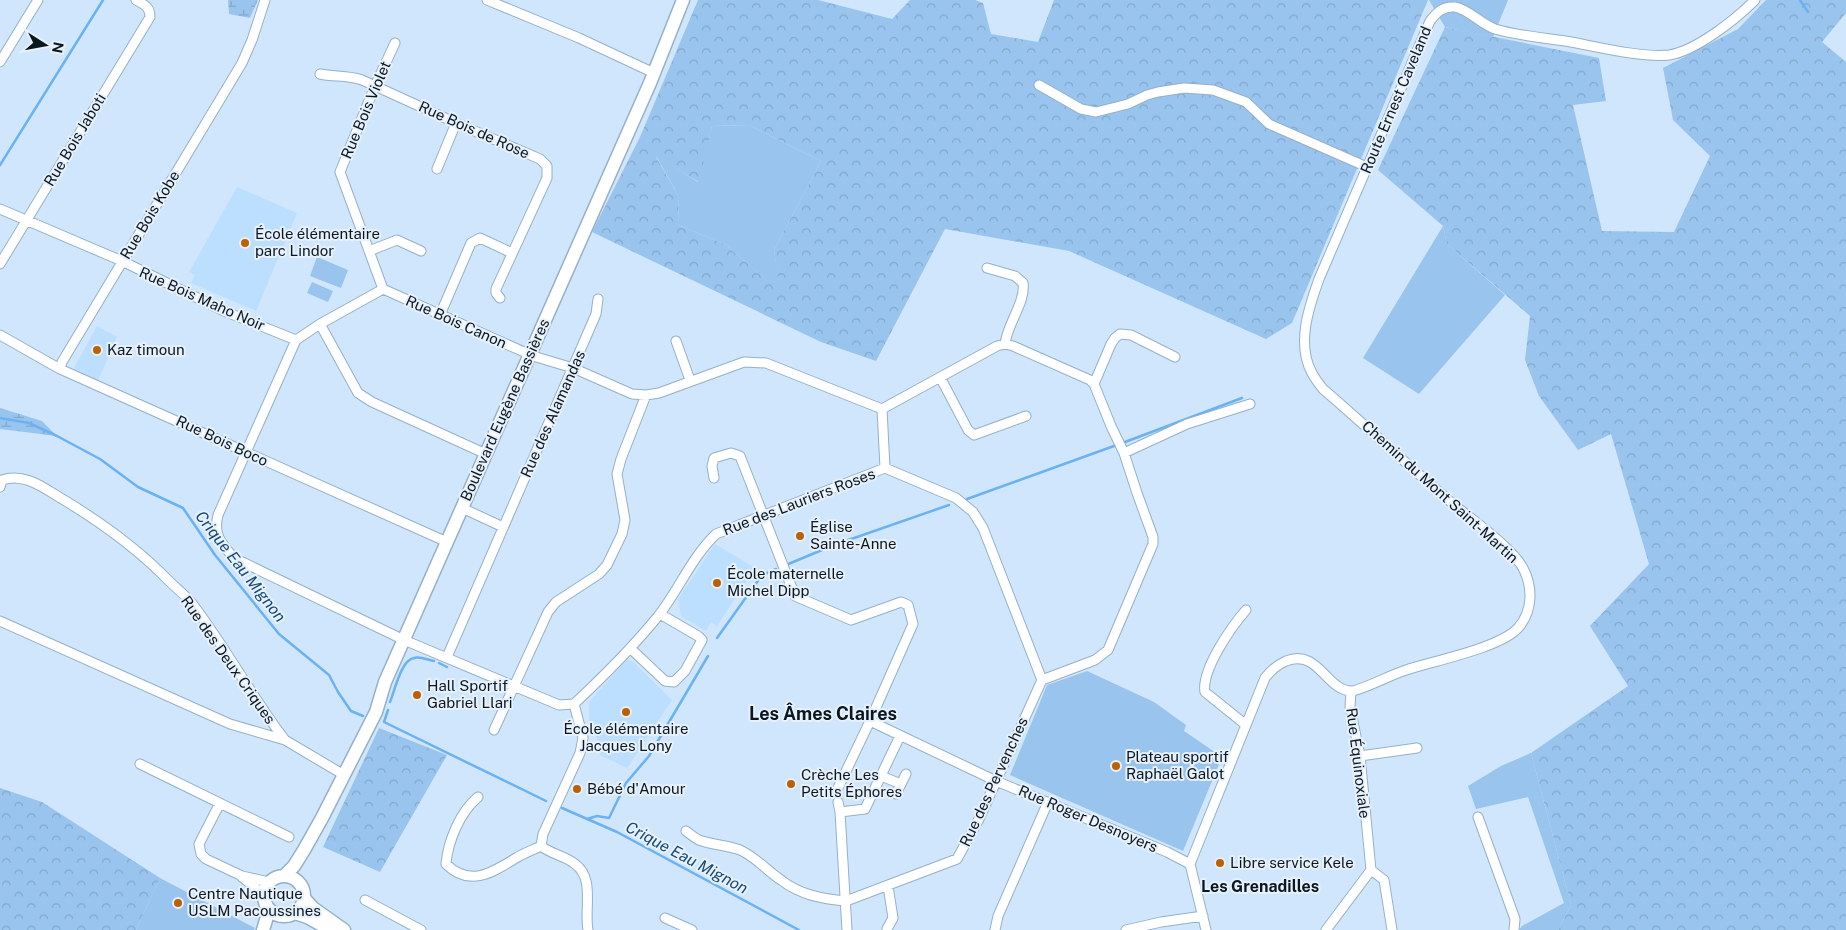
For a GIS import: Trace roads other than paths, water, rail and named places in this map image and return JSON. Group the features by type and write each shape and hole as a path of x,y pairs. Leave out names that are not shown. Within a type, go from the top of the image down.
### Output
{"street":[{"path":"0,62 38,0"},
{"name":"Rue Bois Jaboti","path":"0,264 150,17 150,10 136,0"},
{"name":"Rue Bois Kobe","path":"60,369 62,362 122,261 242,63 252,40 265,0"},
{"path":"487,0 579,38 654,73"},
{"name":"Boulevard Eugène Bassières","path":"284,875 299,858 322,818 376,712 385,682 654,73 683,0"},
{"name":"Route Ernest Caveland","path":"1311,372 1304,348 1305,332 1312,300 1332,247 1427,27 1435,14 1441,9 1458,8 1484,24 1504,31 1656,55 1670,54 1692,47 1743,12 1756,0"},
{"name":"Rue Bois Violet","path":"383,290 340,172 375,86 395,43"},
{"name":"Rue Bois de Rose","path":"320,74 335,77 352,76 456,124 540,159 547,166 547,178 496,289 496,293 500,298"},
{"path":"1039,85 1081,109 1096,112 1128,104 1158,92 1184,88 1213,90 1246,102 1269,124 1368,167"},
{"path":"437,169 456,124"},
{"name":"Rue Bois Maho Noir","path":"0,209 122,261 224,312 296,340"},
{"path":"440,315 471,244 480,238 512,252"},
{"path":"369,251 397,240 421,251"},
{"path":"987,268 1015,276 1023,283 1024,288 1007,333 1005,344"},
{"path":"383,290 320,324 296,340 218,515 216,534 234,558 404,640 559,705 574,704 583,738 580,753 542,834 541,846"},
{"name":"Rue Bois Canon","path":"383,290 529,355 573,368 632,394 646,395"},
{"name":"Rue des Alamandas","path":"447,657 596,314 598,298"},
{"path":"320,324 358,393 372,402 486,454"},
{"path":"1094,384 1114,338 1120,334 1131,335 1175,357"},
{"name":"Rue Bois Boco","path":"0,335 60,369 447,542"},
{"path":"676,342 690,380"},
{"path":"882,409 998,346 1005,344 1090,380 1094,384 1124,452 1153,537 1152,544 1108,650 1095,660 1042,680"},
{"path":"494,730 548,612 556,602 569,592 599,574 607,565 618,542 625,520 617,474 621,458 646,395 659,393 690,380 744,362 766,363 882,409"},
{"name":"Chemin du Mont Saint-Martin","path":"1311,372 1323,389 1443,496 1508,550 1522,566 1529,581 1530,599 1524,619 1517,629 1504,639 1450,658 1405,670 1351,691"},
{"path":"940,377 968,430 974,435 1026,416"},
{"path":"1124,452 1187,424 1250,404"},
{"path":"882,409 885,468"},
{"path":"714,478 712,466 714,458 731,453 740,456 795,596 851,620 902,602 908,605 913,624 870,722 837,790"},
{"name":"Rue des Lauriers Roses","path":"574,704 630,648 660,614 706,544 716,534 885,468 956,498 973,512 983,528 1042,680"},
{"name":"Rue des Deux Criques","path":"0,487 2,480 12,477 32,481 117,535 151,562 189,601 216,638 268,719 285,740"},
{"path":"462,508 503,528"},
{"path":"1246,610 1230,629 1210,668 1204,685 1205,692 1246,725"},
{"path":"630,648 665,681 674,682 685,671 702,640 660,614"},
{"name":"Rue des Deux Criques","path":"0,621 230,724 285,740 344,775"},
{"name":"Rue Équinoxiale","path":"1190,864 1265,678 1277,665 1291,659 1303,659 1313,663 1339,688 1344,691 1351,691 1350,707 1360,756 1371,870"},
{"name":"Rue des Pervenches","path":"686,831 700,840 730,847 750,855 780,880 803,893 827,899 846,901 957,860 979,818 1042,680"},
{"path":"259,733 268,719"},
{"name":"Rue Roger Desnoyers","path":"870,722 996,781 1167,852 1190,864"},
{"path":"847,930 839,807 865,809 900,736"},
{"path":"1360,756 1417,748"},
{"path":"140,764 289,837"},
{"path":"896,794 906,774"},
{"path":"881,776 901,784"},
{"path":"478,797 468,806 447,850 446,864 451,870 461,875 480,877 493,873 523,854 541,846"},
{"path":"995,930 998,916 1048,802"},
{"path":"220,803 202,835 199,844 200,852 206,859 242,876 269,882"},
{"path":"1478,817 1515,919 1514,930"},
{"name":"Boulevard Eugène Bassières","path":"298,882 301,869 322,818"},
{"path":"541,846 550,853 575,864 585,874 588,930"},
{"path":"1190,864 1206,930"},
{"path":"1326,930 1371,870 1384,880 1392,930"},
{"path":"272,930 282,917 295,913 302,905 304,898 304,890 298,882 292,877 284,875 275,877 269,882 263,894 264,903 268,910 282,917"},
{"path":"242,876 263,894"},
{"path":"887,929 893,918 888,886"},
{"path":"304,898 313,908 344,930"},
{"path":"366,900 421,930"},
{"path":"263,930 268,910"},
{"path":"295,913 307,917 331,930"},
{"path":"1126,930 1161,922 1203,916"},
{"path":"665,918 692,930"}],"waterway":[{"path":"0,165 103,0"},
{"path":"1800,0 1808,12"},
{"path":"1125,442 1242,398"},
{"name":"Crique Eau Mignon","path":"0,418 29,423 57,436 100,459 138,487 183,508 215,555 279,634 329,675 351,711 363,716"},
{"path":"967,499 1114,446"},
{"path":"786,565 834,545 949,505"},
{"path":"717,638 762,575 776,569"},
{"path":"587,819 597,816 609,818 626,783 649,756 708,656"},
{"path":"390,702 396,683 405,664 409,660 419,657 434,661"},
{"path":"439,663 447,667"},
{"name":"Crique Eau Mignon","path":"388,710 384,722 546,801"},
{"name":"Crique Eau Mignon","path":"562,808 617,832 799,930"}],"place":[{"name":"École élémentaire parc Lindor","path":"245,243"},
{"name":"Kaz timoun","path":"97,350"},
{"name":"Église Sainte-Anne","path":"800,536"},
{"name":"École maternelle Michel Dipp","path":"717,583"},
{"name":"Hall Sportif Gabriel Llari","path":"417,695"},
{"name":"École élémentaire Jacques Lony","path":"626,712"},
{"name":"Plateau sportif Raphaël Galot","path":"1116,766"},
{"name":"Crèche Les Petits Éphores","path":"791,784"},
{"name":"Bébé d'Amour","path":"577,789"},
{"name":"Libre service Kele","path":"1220,863"},
{"name":"Centre Nautique USLM Pacoussines","path":"178,903"}],"district":[{"name":"Les Âmes Claires","path":"823,714"},
{"name":"Les Grenadilles","path":"1260,886"}]}
